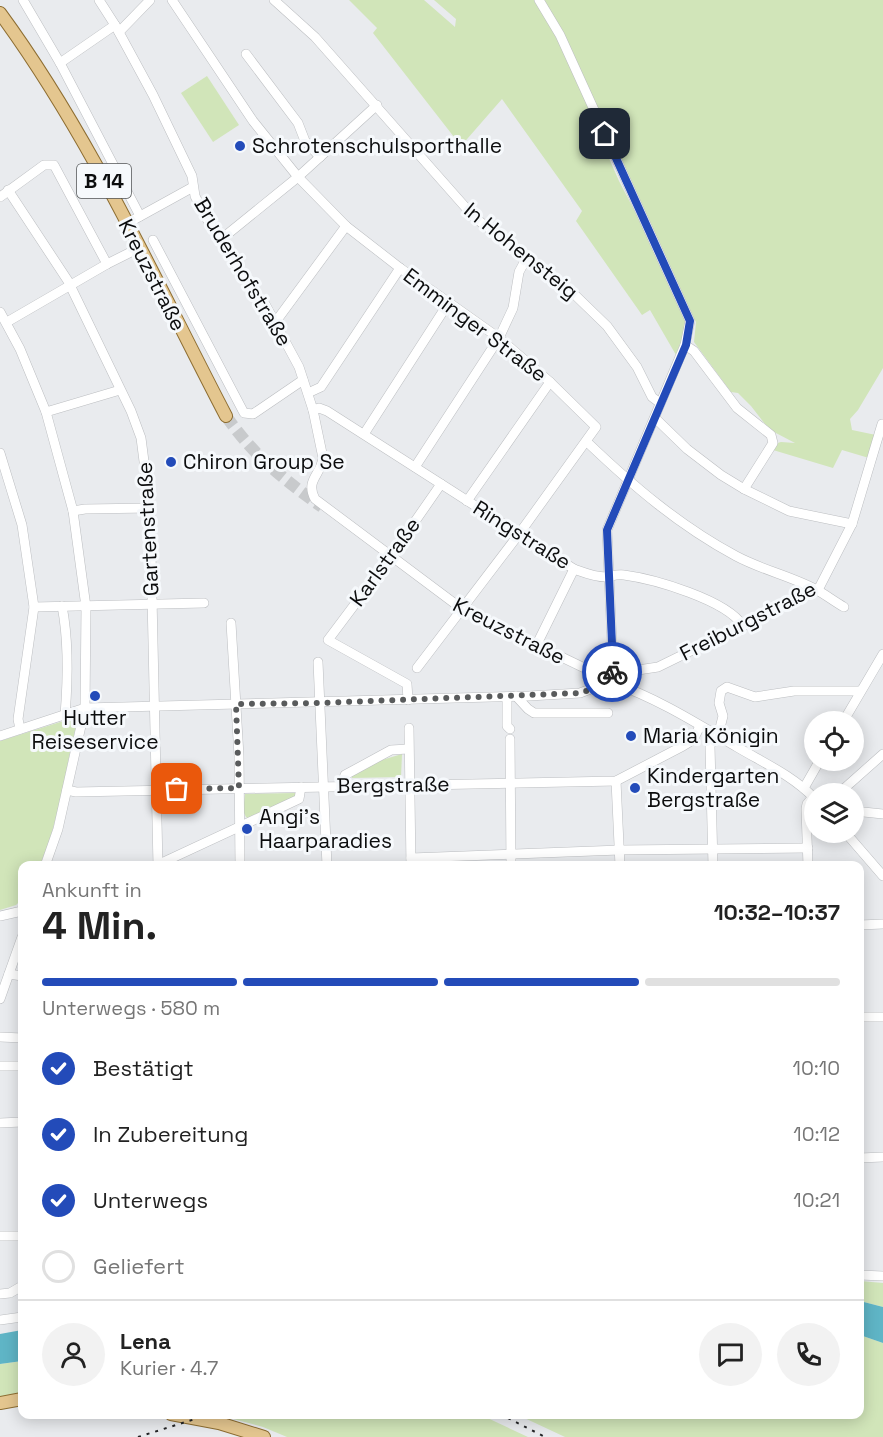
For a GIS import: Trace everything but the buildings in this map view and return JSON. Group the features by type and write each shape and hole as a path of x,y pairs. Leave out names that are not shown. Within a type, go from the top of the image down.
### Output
{"main road":[{"name":"Kreuzstraße","path":"0,13 74,129 126,223 226,416"},
{"path":"0,1402 18,1400"},
{"path":"198,1419 264,1437"}],"street":[{"path":"23,0 60,63 140,216"},
{"name":"Bruderhofstraße","path":"99,0 117,28 153,95 190,171 201,209 219,241 265,304 299,367 313,410 323,458 311,488"},
{"path":"60,63 117,28 150,0"},
{"name":"Emminger Straße","path":"172,0 253,121 298,177 346,226 400,268 499,338 550,382 596,427 587,442"},
{"name":"In Hohensteig","path":"274,0 315,37 474,217 576,297 607,326 637,367 652,397 660,404"},
{"path":"0,736 85,708 319,703 580,693 606,680 615,662 607,530 686,345 689,328 688,314 560,35 539,0"},
{"path":"246,54 298,123 305,141 320,157"},
{"path":"219,241 298,177 377,105"},
{"path":"0,196 44,165 54,165 107,264"},
{"path":"126,223 193,187"},
{"name":"Gartenstraße","path":"8,190 70,286 131,411 141,438 150,508 156,705 157,861"},
{"path":"274,324 346,226"},
{"path":"153,240 244,413 253,414 303,380"},
{"path":"7,322 139,248"},
{"path":"416,467 499,338 513,308 519,272 526,259"},
{"path":"308,393 321,387 400,268"},
{"path":"364,434 449,302"},
{"path":"0,312 33,378 46,412 73,511 86,607 85,708 58,829 47,861"},
{"path":"686,345 694,351 737,408 771,435 773,443 744,489"},
{"path":"467,501 550,382"},
{"path":"46,412 120,390"},
{"name":"Ringstraße","path":"313,410 319,408 327,411 574,569 587,574 610,577 620,574 645,578 688,592 731,613 743,626"},
{"path":"655,418 687,449 721,476 744,489 789,511 852,524"},
{"name":"Freiburgstraße","path":"615,662 638,670 650,670 816,590 824,582 852,524 882,424"},
{"path":"417,668 587,442 628,482 664,511 712,542 764,569 816,590 844,607"},
{"path":"0,453 22,525 34,607 18,719 20,729"},
{"name":"Karlstraße","path":"408,700 407,684 328,640 441,484"},
{"name":"Kreuzstraße","path":"311,488 312,495 319,503 462,609 700,726 804,788"},
{"path":"73,511 150,508"},
{"path":"536,646 574,569"},
{"path":"34,607 204,603"},
{"path":"62,606 68,676 65,715"},
{"path":"231,623 236,704 240,861"},
{"path":"849,711 883,654"},
{"path":"318,662 327,861"},
{"path":"713,861 710,747 717,735 723,716 721,691 727,687 755,697 794,691 860,691"},
{"path":"512,696 534,713 608,713"},
{"path":"511,861 510,734 507,726 512,696"},
{"name":"Bergstraße","path":"67,790 76,792 616,781 693,740 700,726"},
{"path":"409,728 408,785 411,861"},
{"path":"341,786 345,775 391,750 408,749"},
{"path":"850,783 883,754"},
{"path":"616,781 620,861"},
{"path":"166,861 299,799 301,787"},
{"path":"864,812 883,814"},
{"path":"808,843 808,861"},
{"path":"854,843 883,876"},
{"path":"424,861 511,854 620,850 808,848"},
{"path":"0,916 18,912"},
{"path":"864,925 883,924"},
{"path":"0,999 18,948"},
{"path":"9,975 18,976"},
{"path":"864,1017 883,1017"},
{"path":"0,1037 18,1038"},
{"path":"0,1066 18,1066"},
{"path":"0,1123 18,1122"},
{"path":"864,1158 883,1157"},
{"path":"0,1236 18,1236"},
{"path":"864,1275 883,1276"},
{"path":"0,1294 10,1293 18,1288"},
{"path":"0,1320 18,1318"}],"green space":[{"path":"349,0 424,0 455,27 456,19 434,0 883,0 883,368 858,410 850,419 852,430 876,435 869,458 842,450 833,468 773,450 774,444 795,443 774,432 738,393 731,392 694,342 696,322 691,314 676,355 650,310 642,315 576,221 582,211 502,99 461,146 373,33 377,28","holes":["594,124 612,137 637,198 641,223 619,181"]},
{"path":"207,76 239,125 213,142 181,93"},
{"path":"73,718 78,719 47,848 42,861 18,861 18,903 0,910 0,741"},
{"path":"402,754 401,777 352,778 352,775 382,760"},
{"path":"296,793 296,796 249,819 243,811 245,794"},
{"path":"864,1281 883,1283 883,1307 864,1302"},
{"path":"864,1336 883,1343 883,1437 565,1437 527,1419 864,1419"},
{"path":"18,1362 18,1395 0,1399 0,1364"},
{"path":"233,1419 490,1419 528,1437 287,1437 263,1427"}],"water":[{"path":"864,1302 883,1307 883,1343 864,1336"},
{"path":"18,1331 18,1362 0,1364 0,1334"}],"tunnel":[{"path":"226,416 270,466 322,507"}],"railway":[{"path":"138,1437 195,1419"},
{"path":"510,1419 545,1437"}],"way so far":[{"path":"177,789 239,788 236,704 580,693 598,688 601,686 599,680 601,676 612,672"}],"place":[{"name":"Schrotenschulsporthalle","path":"240,146"},
{"name":"Chiron Group Se","path":"171,462"},
{"name":"Hutter Reiseservice","path":"95,696"},
{"name":"Maria Königin","path":"631,736"},
{"name":"Kindergarten Bergstraße","path":"635,788"},
{"name":"Angi's Haarparadies","path":"247,829"}],"route":[{"path":"605,134 690,321 686,345 607,530 612,644 616,658 612,672"}]}
